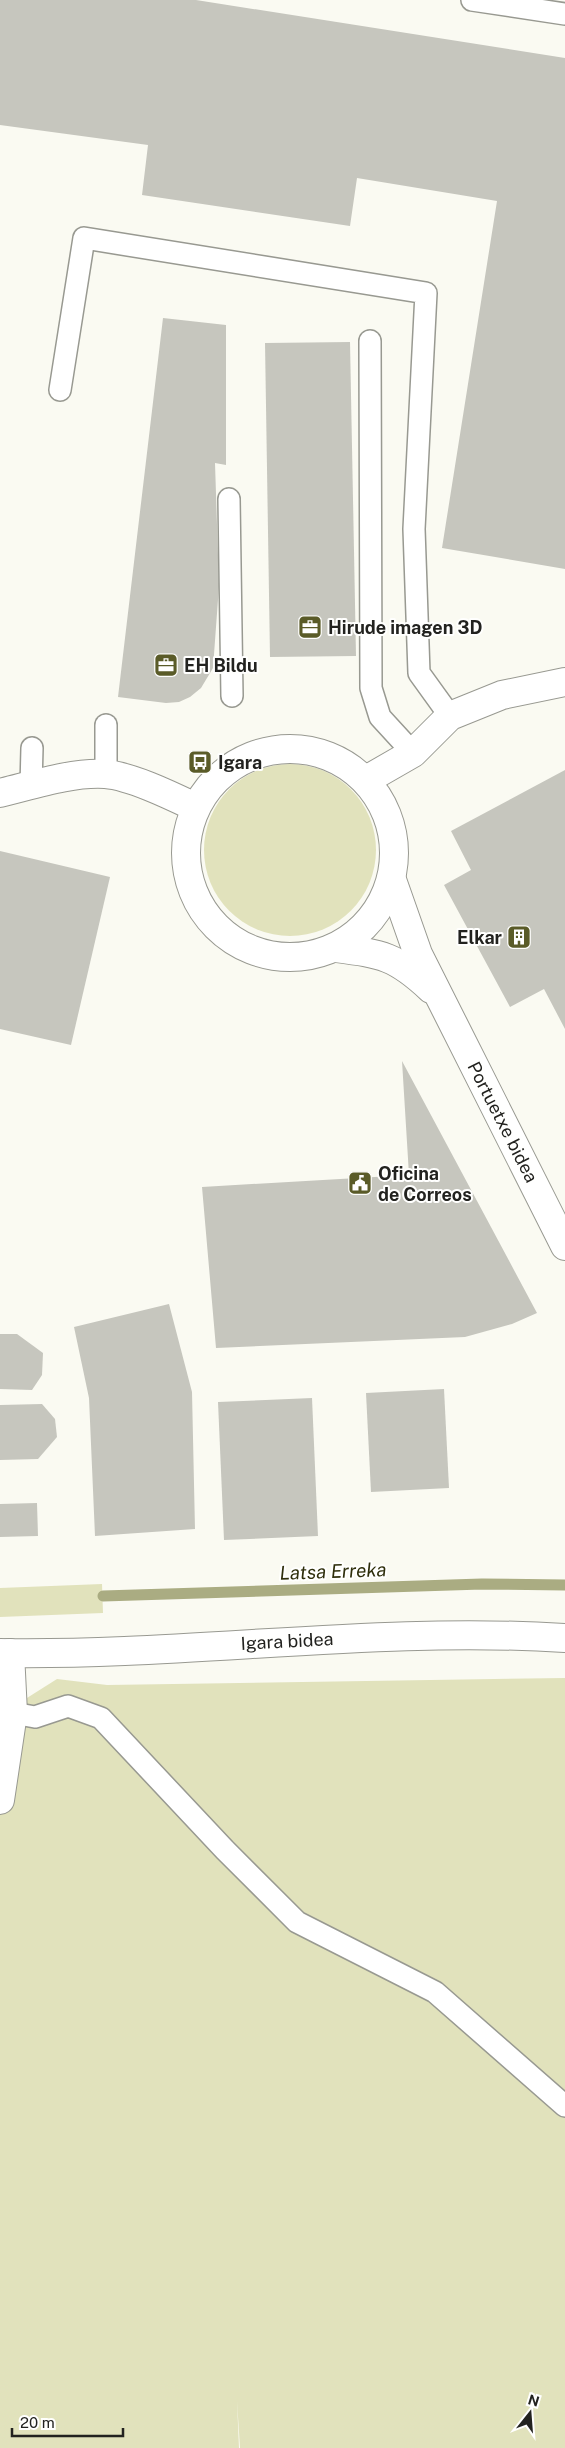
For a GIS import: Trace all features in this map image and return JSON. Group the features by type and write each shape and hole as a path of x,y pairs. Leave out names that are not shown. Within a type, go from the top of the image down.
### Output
{"street":[{"path":"366,780 413,753 450,716 502,696 565,682"},
{"path":"288,748 316,752 343,763 366,780 386,810 395,844 392,880 380,908 361,931 336,948 305,957 273,956 242,946 216,928 197,901 186,871 186,838 195,807 212,783 233,765 259,753 288,748"},
{"path":"0,794 66,778 106,774 156,789 195,807"},
{"name":"Portuetxe bidea","path":"392,880 418,954 565,1246"},
{"name":"Portuetxe bidea","path":"336,948 380,954 410,969 440,999"},
{"name":"Igara bidea","path":"0,1800 13,1713 5,1653 166,1648 349,1637 504,1634 565,1638"}],"lane":[{"path":"472,0 565,14"},
{"path":"60,390 84,238 426,293 414,529 419,674 450,716"},
{"path":"370,342 371,688 380,717 413,753"},
{"path":"229,499 232,696"},
{"path":"106,725 106,774"},
{"path":"31,786 32,748"},
{"path":"13,1713 35,1717 68,1706 101,1718 225,1850 297,1922 435,1992 565,2106"}],"green space":[{"path":"290,764 307,766 323,771 351,789 369,817 374,833 376,850 374,867 369,883 351,911 323,929 307,934 290,936 273,934 257,929 229,911 211,883 206,867 204,850 206,833 211,817 229,789 257,771 273,766"},
{"path":"102,1584 103,1613 0,1617 0,1588"},
{"path":"565,1678 565,2448 240,2448 237,2401 239,2448 0,2448 0,1715 57,1679 107,1685"}],"building":[{"path":"0,0 196,0 565,58 565,569 442,548 497,201 357,178 350,226 142,195 148,145 0,125"},
{"path":"163,318 226,325 226,465 215,463 219,586 213,668 201,688 190,697 179,702 166,703 118,697"},
{"path":"350,342 356,656 270,657 265,343"},
{"name":"Elkar","path":"565,770 565,1029 544,989 510,1007 444,885 471,870 451,831"},
{"path":"0,851 110,877 71,1045 0,1029"},
{"path":"402,1061 537,1313 512,1324 465,1337 216,1348 202,1187 409,1175"},
{"path":"169,1304 192,1392 195,1529 95,1536 89,1398 74,1327"},
{"path":"0,1334 17,1334 43,1353 42,1375 32,1390 0,1389"},
{"path":"444,1389 449,1488 371,1492 366,1393"},
{"path":"312,1398 318,1536 224,1540 218,1402"},
{"path":"42,1404 55,1419 57,1437 38,1459 0,1460 0,1405"},
{"path":"37,1503 38,1536 0,1537 0,1504"}],"waterway":[{"name":"Latsa Erreka","path":"103,1596 482,1584 565,1585"}],"place":[{"name":"Hirude imagen 3D","path":"310,627"},
{"name":"EH Bildu","path":"166,665"},
{"name":"Igara","path":"200,762"},
{"name":"Elkar","path":"519,937"},
{"name":"Oficina de Correos","path":"360,1183"}]}
